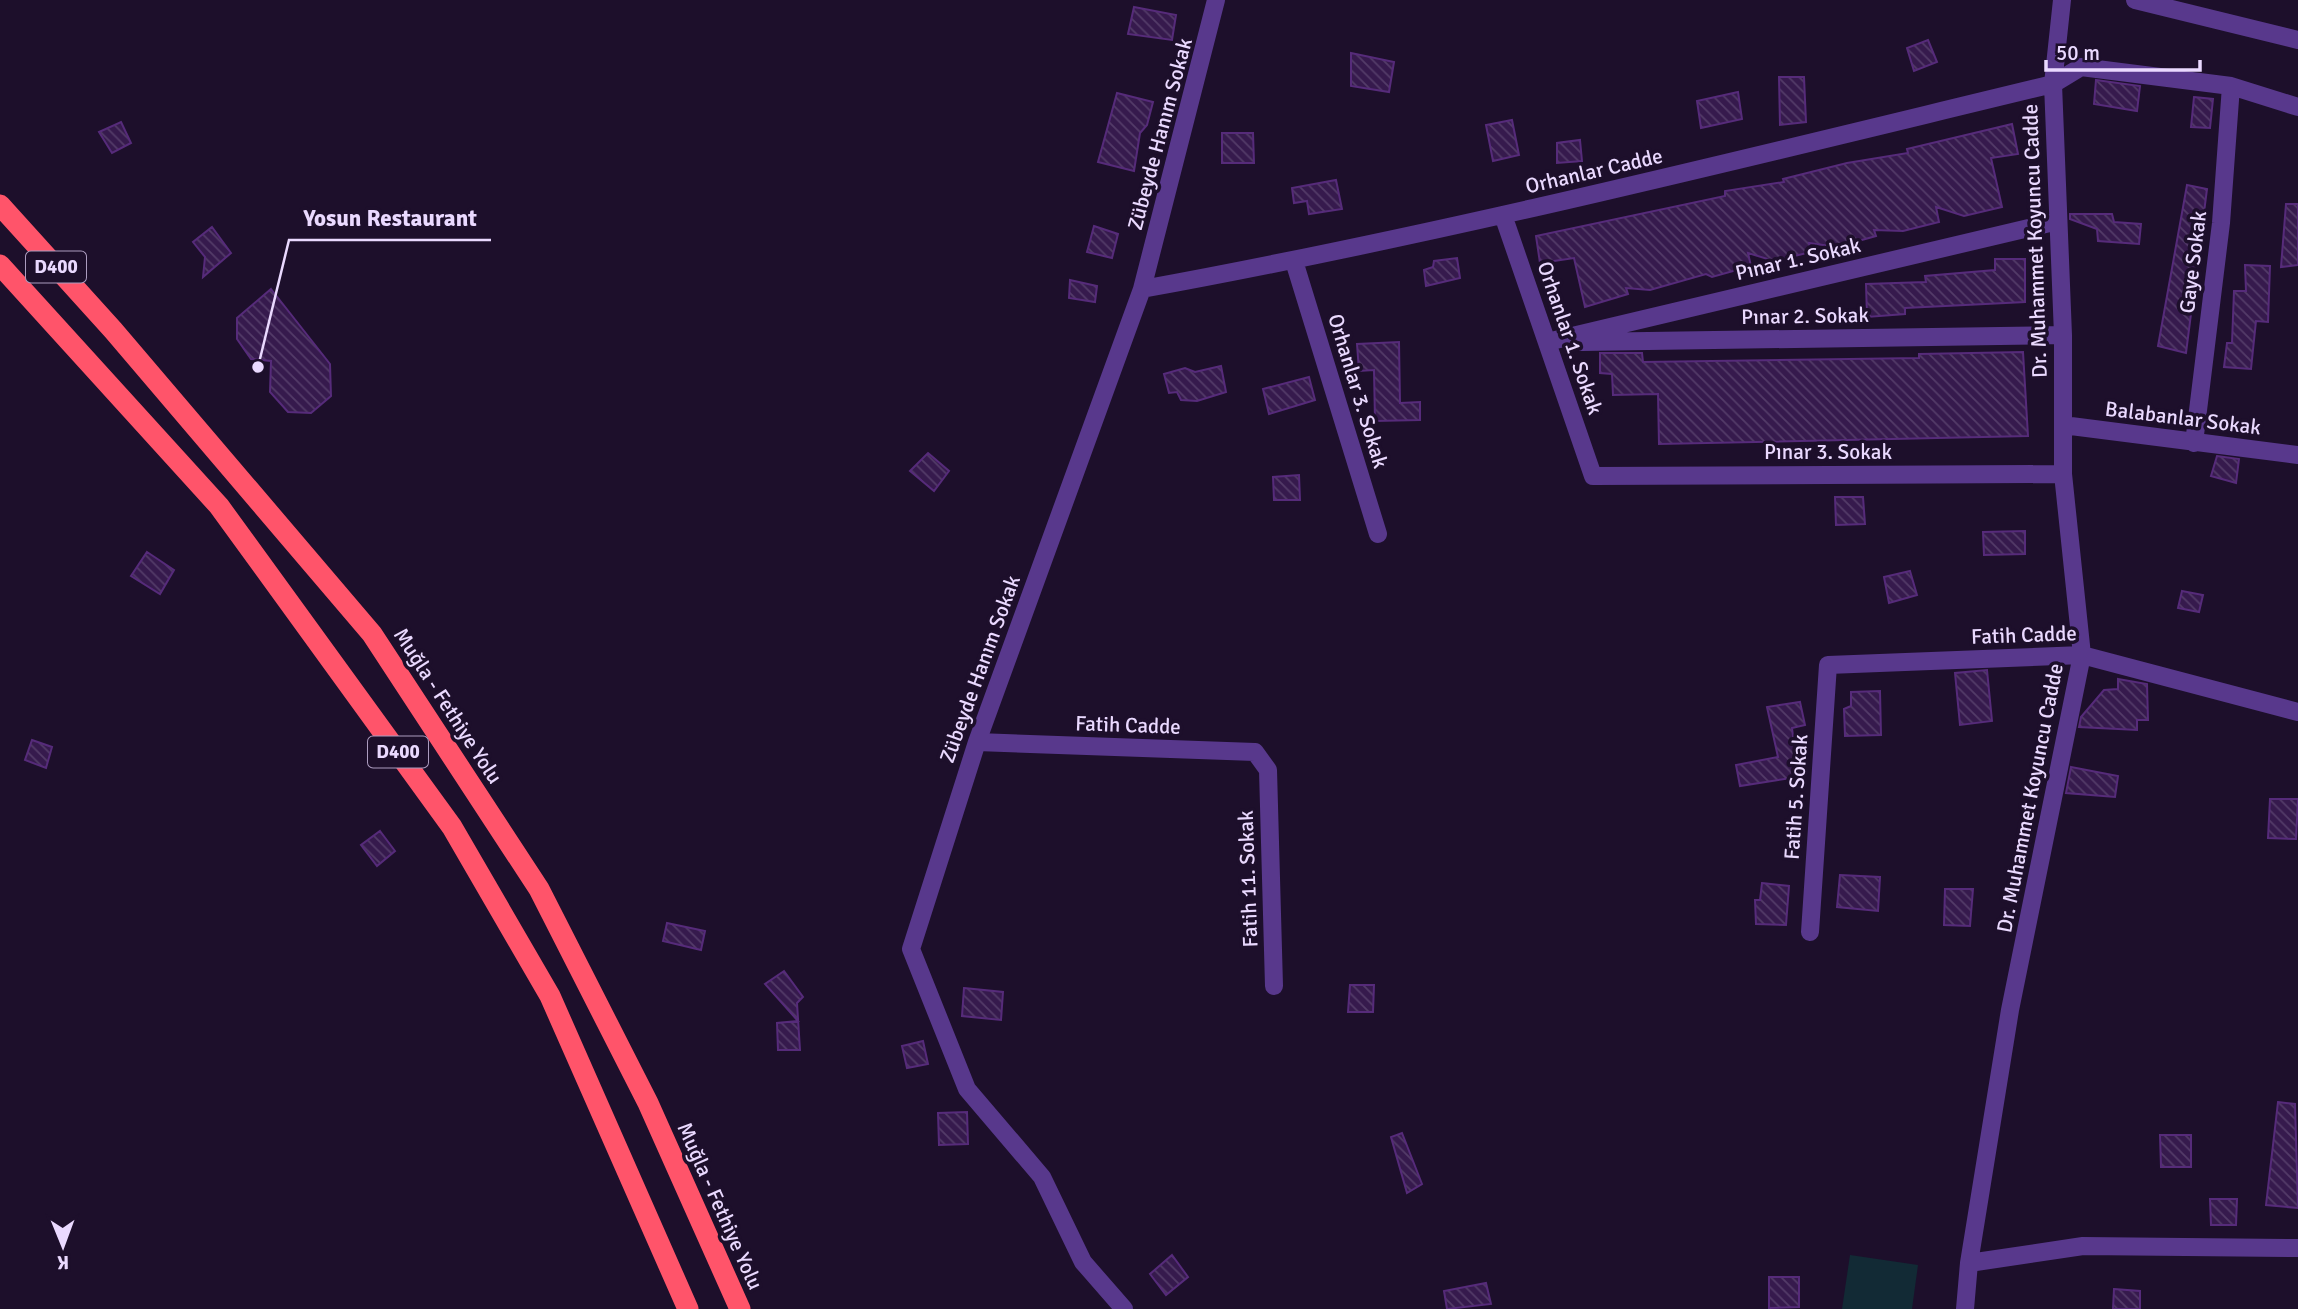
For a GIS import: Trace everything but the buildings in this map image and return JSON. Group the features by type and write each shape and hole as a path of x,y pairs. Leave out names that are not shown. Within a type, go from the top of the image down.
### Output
{"highway":[{"name":"Muğla - Fethiye Yolu","path":"0,205 113,330 372,634 539,889 648,1103 740,1309"},
{"name":"D400","path":"0,265 219,506 452,827 550,996 688,1309"}],"street":[{"name":"Zübeyde Hanım Sokak","path":"1124,1309 1083,1262 1042,1177 967,1089 911,948 977,742 1142,289 1216,0"},
{"name":"Dr. Muhammet Koyuncu Cadde","path":"1965,1309 1969,1263 2010,1010 2082,655 2063,474 2063,335 2053,84 2062,0"},
{"path":"2134,0 2298,40"},
{"name":"Orhanlar Cadde","path":"1142,289 1294,261 1503,215 2053,84 2081,67 2231,86 2298,107"},
{"name":"Gaye Sokak","path":"2194,443 2221,223 2231,86"},
{"name":"Orhanlar 1. Sokak","path":"1503,215 1594,476"},
{"name":"Pınar 1. Sokak","path":"1547,342 2058,221"},
{"name":"Orhanlar 3. Sokak","path":"1294,261 1378,534"},
{"name":"Pınar 2. Sokak","path":"1547,342 2063,335"},
{"name":"Balabanlar Sokak","path":"2063,425 2298,455"},
{"name":"Pınar 3. Sokak","path":"1594,476 2063,474"},
{"name":"Fatih Cadde","path":"1828,665 2082,655 2298,712"},
{"name":"Fatih 5. Sokak","path":"1810,932 1828,665"},
{"name":"Fatih Cadde","path":"977,742 1255,752 1268,770"},
{"name":"Fatih 11. Sokak","path":"1268,770 1274,986"},
{"path":"1969,1263 2083,1246 2298,1248"}],"shaded area":[{"path":"1850,1255 1918,1265 1912,1309 1842,1309"}],"place":[{"name":"Yosun Restaurant","path":"258,367"}]}
